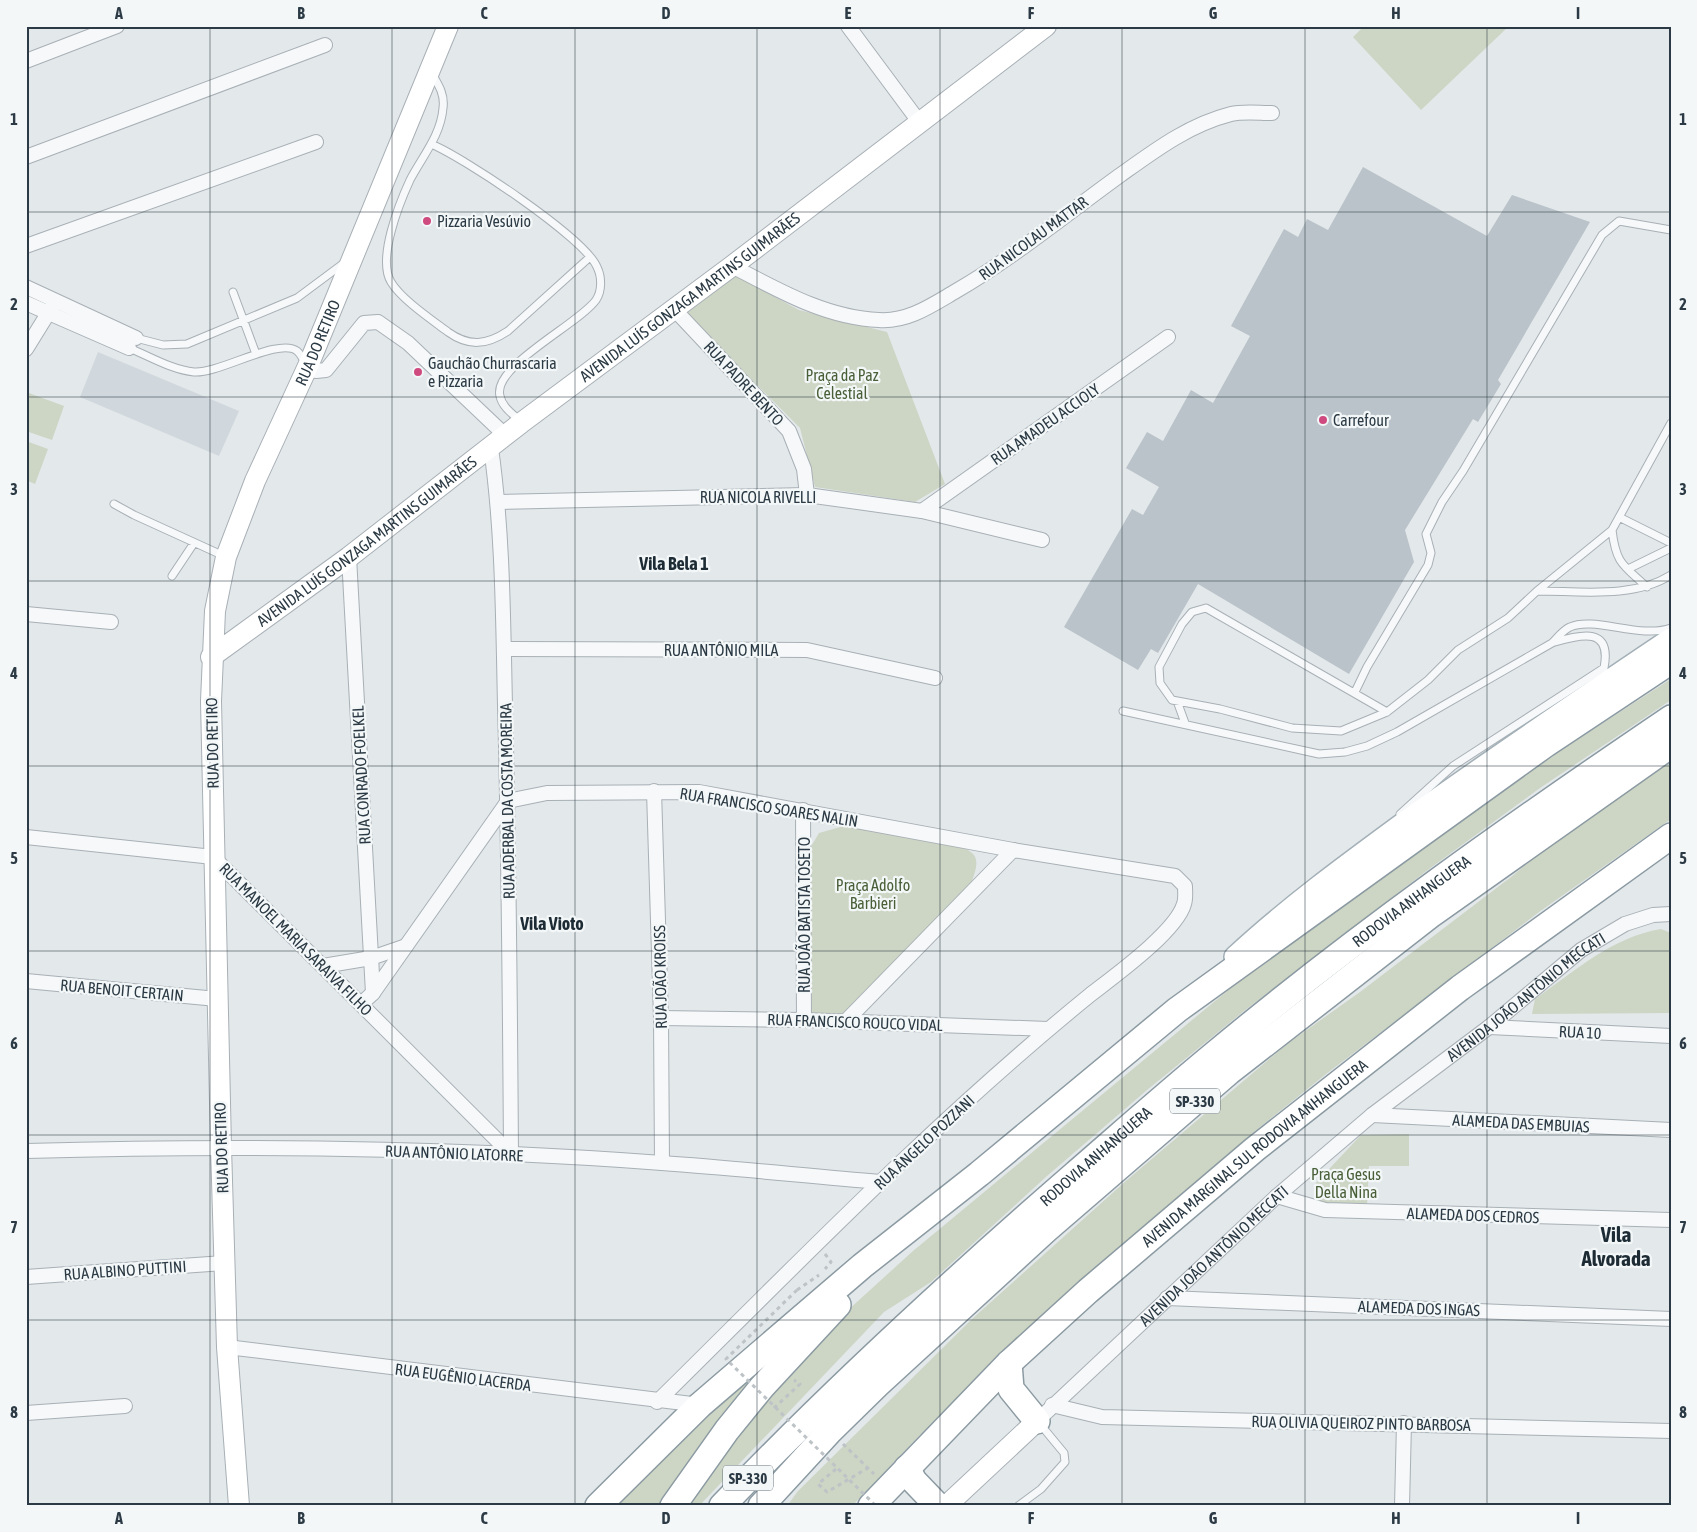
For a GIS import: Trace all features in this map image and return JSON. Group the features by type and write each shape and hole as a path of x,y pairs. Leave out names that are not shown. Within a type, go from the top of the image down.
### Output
{"highway":[{"path":"598,1506 700,1405 862,1266 980,1174 1177,1010 1546,744 1671,662"},
{"name":"RODOVIA ANHANGUERA","path":"722,1506 829,1397 959,1274 1211,1057 1319,971 1468,859 1671,718"},
{"name":"RODOVIA ANHANGUERA","path":"761,1506 830,1431 1046,1230 1229,1072 1432,914 1671,745"},
{"name":"AVENIDA MARGINAL SUL RODOVIA ANHANGUERA","path":"871,1506 1009,1364 1088,1291 1255,1149 1460,988 1671,836"},
{"path":"673,1506 727,1430 781,1366 846,1296 980,1174"},
{"path":"1009,1364 1011,1389 1044,1413"},
{"path":"907,1468 914,1481 938,1506"}],"main road":[{"name":"RUA DO RETIRO","path":"239,1506 227,1346 213,857 212,657 215,611 226,557 255,480 308,366 448,26"},
{"path":"1019,48 1031,26"},
{"name":"AVENIDA LUÍS GONZAGA MARTINS GUIMARÃES","path":"212,657 349,557 521,423 732,266 1046,26"},
{"path":"1177,1010 1278,917 1366,850 1498,756 1671,639"},
{"name":"AVENIDA JOÃO ANTÔNIO MECCATI","path":"946,1506 1044,1413"}],"street":[{"path":"26,61 117,26"},
{"path":"848,26 920,123"},
{"path":"26,157 325,45"},
{"name":"RUA NICOLAU MATTAR","path":"732,266 794,298 851,317 882,321 917,314 997,267 1079,204 1169,140 1204,123 1233,114 1272,113"},
{"path":"26,246 316,142"},
{"path":"26,287 132,343"},
{"path":"26,349 48,315 54,301"},
{"path":"26,303 48,315 132,343"},
{"name":"RUA PADRE BENTO","path":"674,309 789,431 804,469 807,495"},
{"path":"308,366 316,371 326,370 364,324 378,322 428,360 506,436"},
{"name":"RUA AMADEU ACCIOLY","path":"922,511 1168,337"},
{"name":"RUA ADERBAL DA COSTA MOREIRA","path":"491,448 499,502 504,649 508,800 511,1154"},
{"name":"RUA NICOLA RIVELLI","path":"499,502 807,495 922,511 1042,540"},
{"name":"RUA CONRADO FOELKEL","path":"349,557 373,993"},
{"path":"26,614 110,622"},
{"name":"RUA ANTÔNIO MILA","path":"504,649 807,650 935,678"},
{"name":"RUA FRANCISCO SOARES NALIN","path":"508,800 547,793 654,790 699,792 1014,850 1174,876 1185,886"},
{"name":"RUA JOÃO KROISS","path":"654,790 661,1018 662,1163"},
{"path":"361,1004 373,993 508,800"},
{"name":"RUA JOÃO BATISTA TOSETO","path":"803,810 804,1020"},
{"name":"RUA MANOEL MARIA SARAIVA FILHO","path":"26,837 213,857 511,1154"},
{"path":"846,1021 1014,850"},
{"name":"RUA ÂNGELO POZZANI","path":"657,1402 880,1182 1048,1029 1145,950 1177,918 1184,904 1185,886"},
{"name":"AVENIDA JOÃO ANTÔNIO MECCATI","path":"1044,1413 1277,1196 1372,1115 1489,1027 1581,950 1625,924 1653,915 1671,914"},
{"path":"323,966 371,958 406,946"},
{"name":"RUA BENOIT CERTAIN","path":"26,981 217,999"},
{"name":"RUA FRANCISCO ROUCO VIDAL","path":"661,1018 846,1021 1048,1029"},
{"name":"RUA 10","path":"1489,1027 1671,1036"},
{"name":"ALAMEDA DAS EMBUIAS","path":"1372,1115 1671,1130"},
{"name":"RUA ANTÔNIO LATORRE","path":"26,1151 221,1147 511,1154 662,1163 880,1182"},
{"name":"ALAMEDA DOS CEDROS","path":"1277,1196 1325,1210 1671,1220"},
{"name":"RUA ALBINO PUTTINI","path":"26,1277 224,1263"},
{"name":"ALAMEDA DOS INGAS","path":"1167,1298 1671,1318"},
{"name":"RUA EUGÊNIO LACERDA","path":"227,1346 657,1402 700,1405"},
{"path":"26,1413 125,1406"},
{"name":"RUA OLIVIA QUEIROZ PINTO BARBOSA","path":"1044,1413 1102,1417 1671,1431"},
{"path":"1402,1506 1404,1423"}],"lane":[{"path":"430,70 443,95 444,108 431,144 410,182 395,220 385,260 391,282 408,299 456,338 473,343 493,341 508,331 590,258"},
{"path":"431,144 444,149 488,177 577,242 597,266 601,281 596,300 519,361 502,379 499,394 502,404 521,423"},
{"path":"1355,692 1367,667 1428,565 1431,553 1426,534 1442,502 1463,471 1602,235 1619,221 1671,230"},
{"path":"132,343 187,344 297,298 354,255"},
{"path":"234,292 256,354"},
{"path":"132,343 178,368 194,372 206,371 256,354 289,348 296,351 308,366"},
{"path":"1387,712 1206,608 1192,612 1182,624 1159,667 1160,683 1172,700 1220,709 1292,728 1341,730 1387,712 1428,680 1458,650 1508,618 1536,591 1612,530 1671,423"},
{"path":"114,504 226,557"},
{"path":"1619,517 1671,543"},
{"path":"1612,530 1614,546 1620,562 1647,587"},
{"path":"172,576 194,543"},
{"path":"1628,569 1671,548"},
{"path":"1536,591 1620,590 1647,587 1671,574"},
{"path":"1123,711 1185,723 1319,754 1345,752 1367,746 1397,732 1552,643 1569,627 1584,625 1635,631 1671,628"},
{"path":"1366,850 1410,804 1453,766 1604,668 1606,655 1604,646 1597,637 1586,635 1552,643"},
{"path":"1177,702 1185,723"},
{"path":"1018,1506 1041,1489 1065,1462 1064,1453 1044,1413"}],"path":[{"path":"831,1262 823,1272 797,1290 726,1359 836,1468 882,1496"},
{"path":"830,1431 868,1468 882,1496"},
{"path":"836,1468 818,1484 827,1492 868,1468"}],"shaded area":[{"path":"98,352 239,411 219,456 80,397"}],"green space":[{"path":"1364,26 1509,26 1421,110 1353,37"},
{"name":"Praça da Paz Celestial","path":"736,276 799,310 887,332 945,484 915,502 815,487 800,428 683,311"},
{"path":"26,392 64,406 52,440 26,431"},
{"path":"26,441 48,449 35,484 26,480"},
{"path":"1671,679 1671,700 1540,788 1429,869 1244,1011 1147,1090 1047,1176 931,1282 884,1312 699,1506 684,1506 758,1403 825,1331 913,1251 1261,963 1524,774"},
{"path":"1671,757 1671,819 1539,912 1326,1074 1255,1131 978,1380 920,1435 852,1506 787,1506 798,1491 972,1319 1127,1180 1287,1044 1360,992 1511,877 1574,824"},
{"name":"Praça Adolfo Barbieri","path":"844,826 934,839 952,844 966,849 974,855 976,868 972,881 844,1018 812,1017 809,850 819,833"},
{"path":"1661,929 1671,933 1671,1013 1532,1014 1535,999 1595,956 1626,939"},
{"name":"Praça Gesus Della Nina","path":"1409,1134 1409,1166 1369,1166 1367,1206 1324,1206 1316,1202 1316,1183 1361,1135"},
{"path":"750,1377 753,1381 665,1506 612,1506 687,1433"}],"building":[{"name":"Carrefour","path":"1363,167 1487,236 1512,195 1590,222 1498,380 1501,384 1478,422 1473,419 1405,530 1414,562 1349,674 1198,584 1158,653 1151,649 1138,670 1064,627 1132,509 1143,515 1159,487 1126,468 1147,432 1163,441 1191,390 1213,403 1250,336 1231,326 1284,229 1298,237 1307,219 1328,230"}],"place":[{"name":"Pizzaria Vesúvio","path":"427,221"},
{"name":"Gauchão Churrascaria e Pizzaria","path":"418,372"},
{"name":"Carrefour","path":"1323,420"}],"district":[{"name":"Vila Bela 1","path":"674,563"},
{"name":"Vila Vioto","path":"552,923"},
{"name":"Vila Alvorada","path":"1616,1246"}]}
